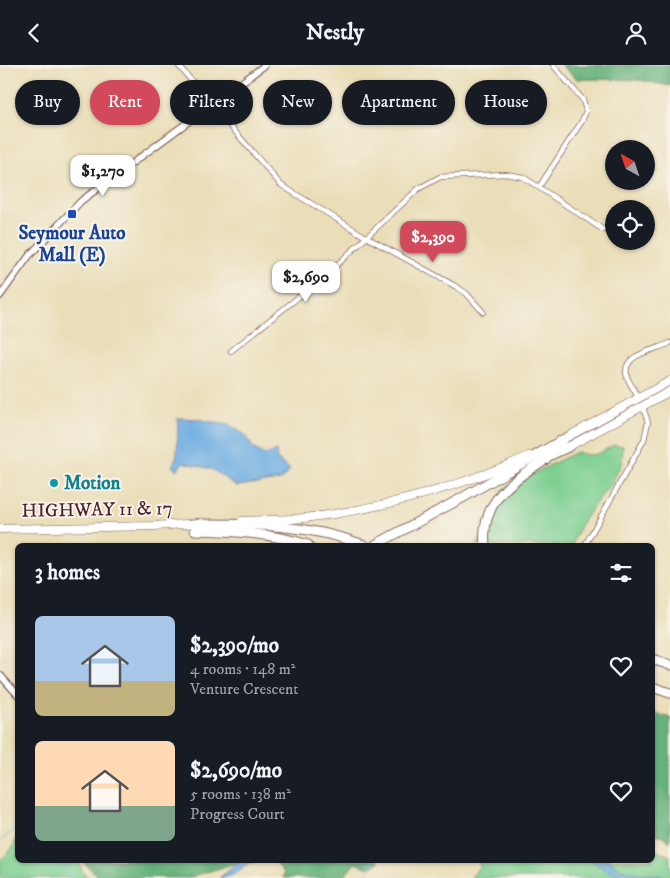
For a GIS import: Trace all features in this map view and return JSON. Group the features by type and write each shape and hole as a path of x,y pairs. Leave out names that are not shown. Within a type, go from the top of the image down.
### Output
{"highway":[{"path":"640,402 670,381"},
{"path":"640,402 670,391"},
{"name":"HIGHWAY 11 & 17","path":"0,529 195,527 302,518 391,503 466,482 566,443 640,402"},
{"path":"380,543 398,536 479,489 566,443"},
{"path":"485,543 484,527 488,513 498,496 522,474 566,443"},
{"path":"195,527 260,524 298,527 358,543"},
{"path":"195,527 245,532 284,538 301,543"},
{"path":"389,543 398,536"},
{"path":"284,538 295,543"},
{"path":"655,659 670,665"},
{"path":"655,688 670,693"}],"street":[{"path":"178,65 191,80"},
{"path":"244,80 265,65"},
{"path":"539,187 582,121 586,111 583,100 553,65"},
{"path":"0,296 29,256 81,201 183,125"},
{"path":"229,125 281,185 366,237 456,286 466,293 482,312"},
{"path":"231,351 325,276 418,189 440,177 506,174 523,177 605,230"},
{"path":"586,543 644,441 648,422 627,377 626,372 630,362 639,354 670,343"},
{"path":"0,675 15,692"}],"green space":[{"path":"561,65 670,65 670,86 640,80 577,79"},
{"path":"614,445 623,446 622,462 612,483 580,526 573,543 478,543 486,532 502,489 576,452 591,455"},
{"path":"655,713 670,718 670,842 655,834"},
{"path":"15,843 15,863 79,863 82,871 88,878 0,878 0,860"},
{"path":"655,850 670,856 670,878 471,878 480,863 655,863"},
{"path":"84,863 248,863 233,864 187,878 102,877 97,875"},
{"path":"276,863 355,863 343,878 283,878 284,873"},
{"path":"355,863 378,863 369,868"}],"water":[{"path":"178,418 198,419 228,425 244,434 254,449 265,455 276,451 277,459 290,470 281,480 237,486 211,469 183,462 177,470 172,466 177,455"},
{"path":"238,863 252,863 231,876 219,878"},
{"path":"594,863 612,863 622,869 670,878 639,878 611,872"}],"waterway":[{"path":"0,841 15,830"},
{"path":"60,863 75,878"},
{"path":"367,878 372,863"}],"place":[{"name":"Seymour Auto Mall (E)","path":"72,214"},
{"name":"Motion","path":"54,483"}]}
